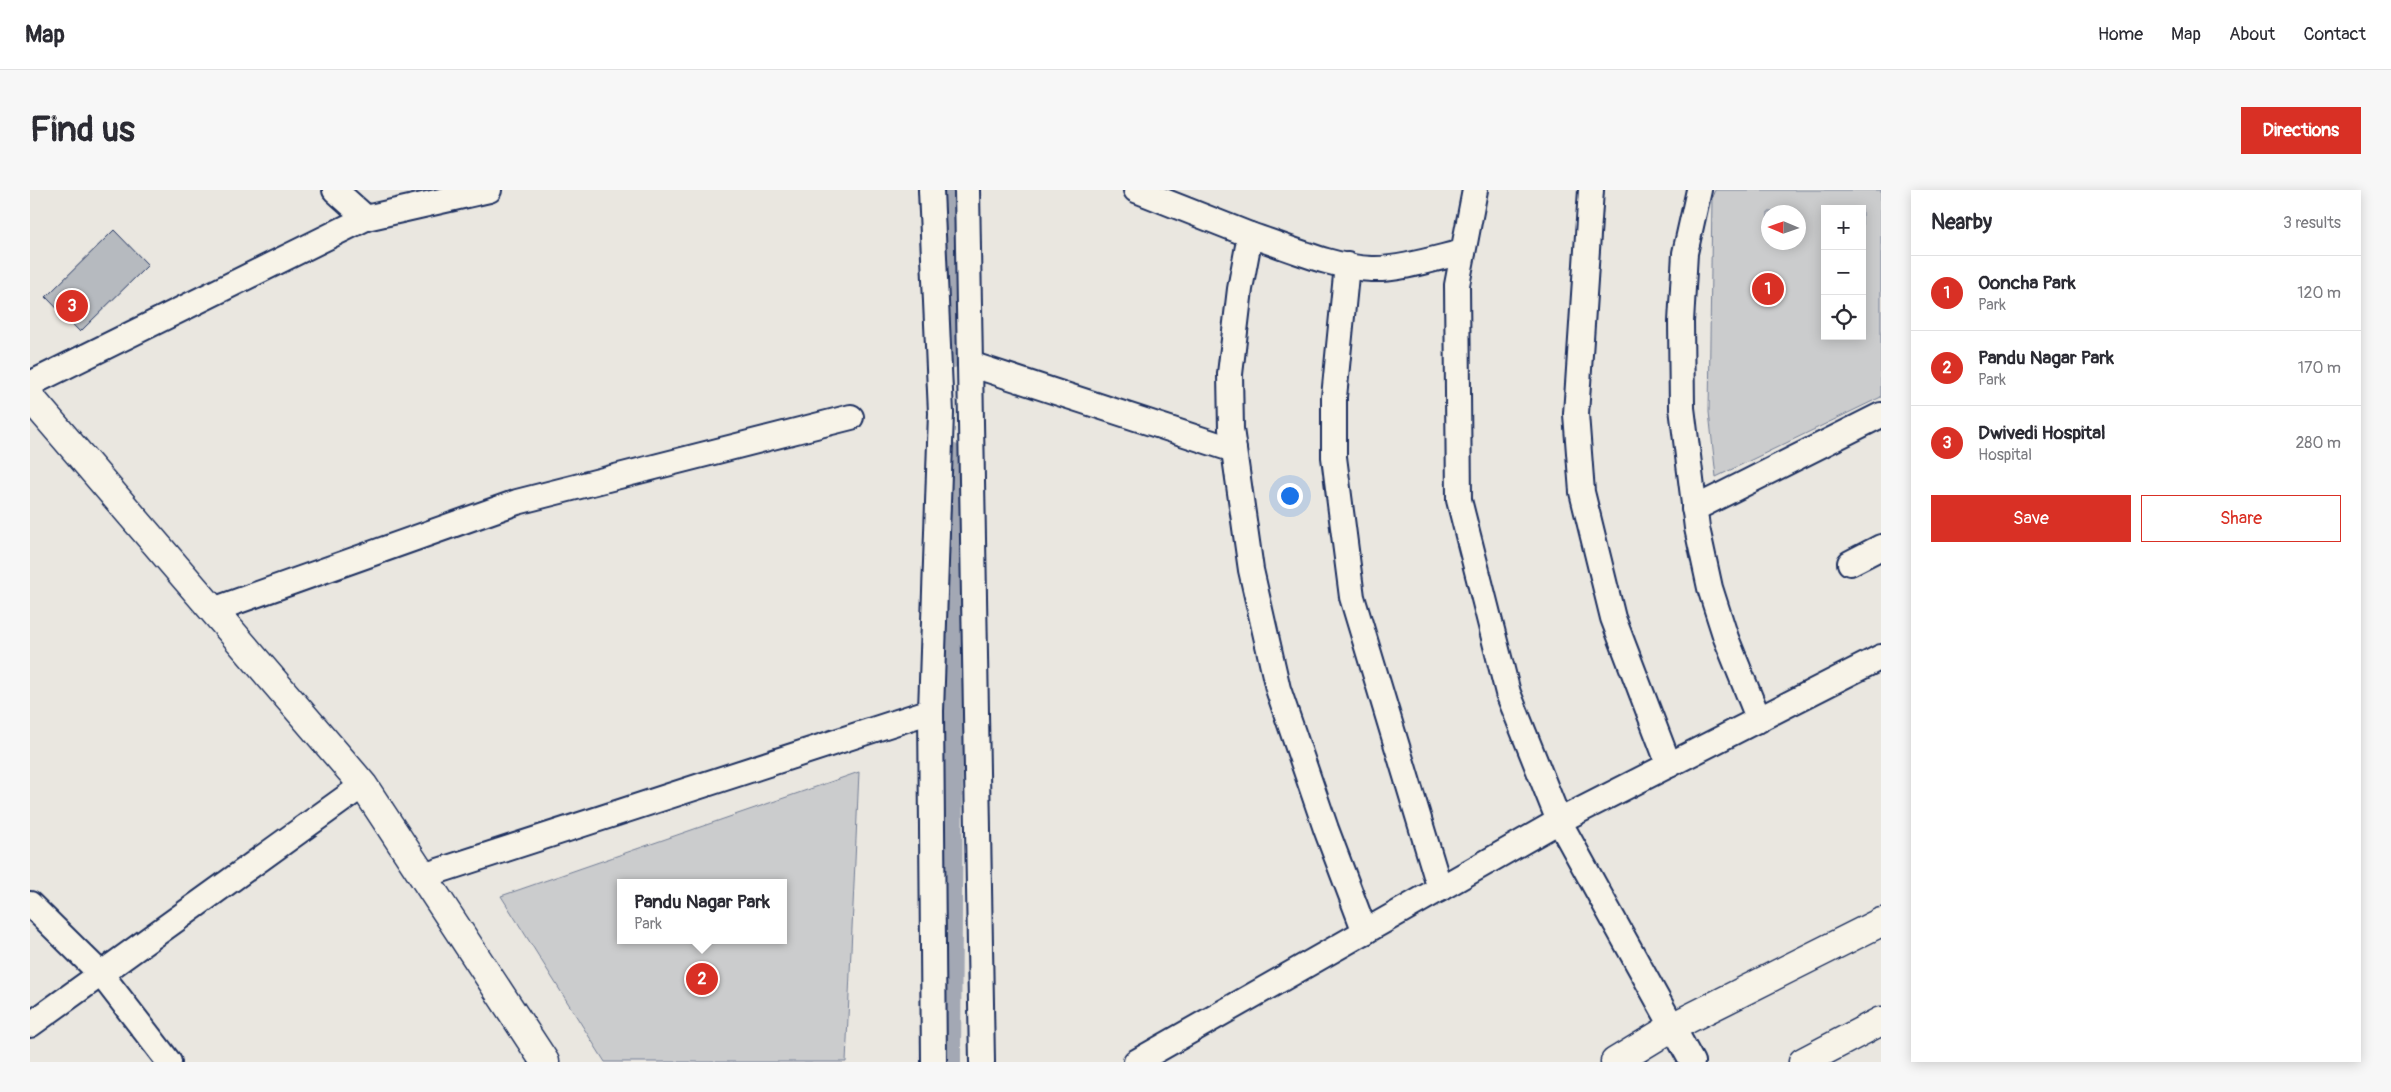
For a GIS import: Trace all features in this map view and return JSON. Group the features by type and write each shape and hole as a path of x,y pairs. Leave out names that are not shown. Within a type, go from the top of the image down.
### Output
{"street":[{"path":"335,190 366,218"},
{"path":"30,384 366,218 489,190"},
{"path":"931,190 941,413 931,711 934,1062"},
{"path":"967,190 982,1062"},
{"path":"1136,190 1250,235 1346,265 1373,270 1417,263 1463,252"},
{"path":"1475,190 1457,285 1459,500 1508,694 1559,821 1674,1026 1692,1062"},
{"path":"1591,190 1576,414 1582,492 1613,618 1669,765"},
{"path":"1699,190 1685,254 1681,322 1682,408 1694,509 1710,588 1726,638 1759,720"},
{"path":"1250,235 1240,289 1230,374 1234,450 1251,570 1278,689 1326,829 1365,932"},
{"path":"1346,265 1334,397 1334,457 1352,597 1440,889"},
{"path":"970,364 1234,450"},
{"path":"30,397 364,785 545,1062"},
{"path":"1694,509 1881,415"},
{"path":"213,610 517,502 851,417"},
{"path":"1850,563 1881,547"},
{"path":"1136,1062 1559,821 1881,657"},
{"path":"423,876 931,711"},
{"path":"30,1024 364,785"},
{"path":"30,904 100,974 169,1062"},
{"path":"1615,1062 1674,1026 1881,922"},
{"path":"1803,1062 1881,1021"}],"shaded area":[{"path":"1715,190 1881,190 1881,397 1716,477 1709,412 1712,197"},
{"path":"859,772 846,1062 605,1062 501,896"}],"building":[{"path":"114,230 148,265 80,332 46,297"}],"waterway":[{"path":"947,190 949,354"},
{"path":"946,1062 950,458"}],"place":[{"name":"Ooncha Park","path":"1768,289"},
{"name":"Dwivedi Hospital","path":"72,306"},
{"name":"Pandu Nagar Park","path":"702,979"}]}
